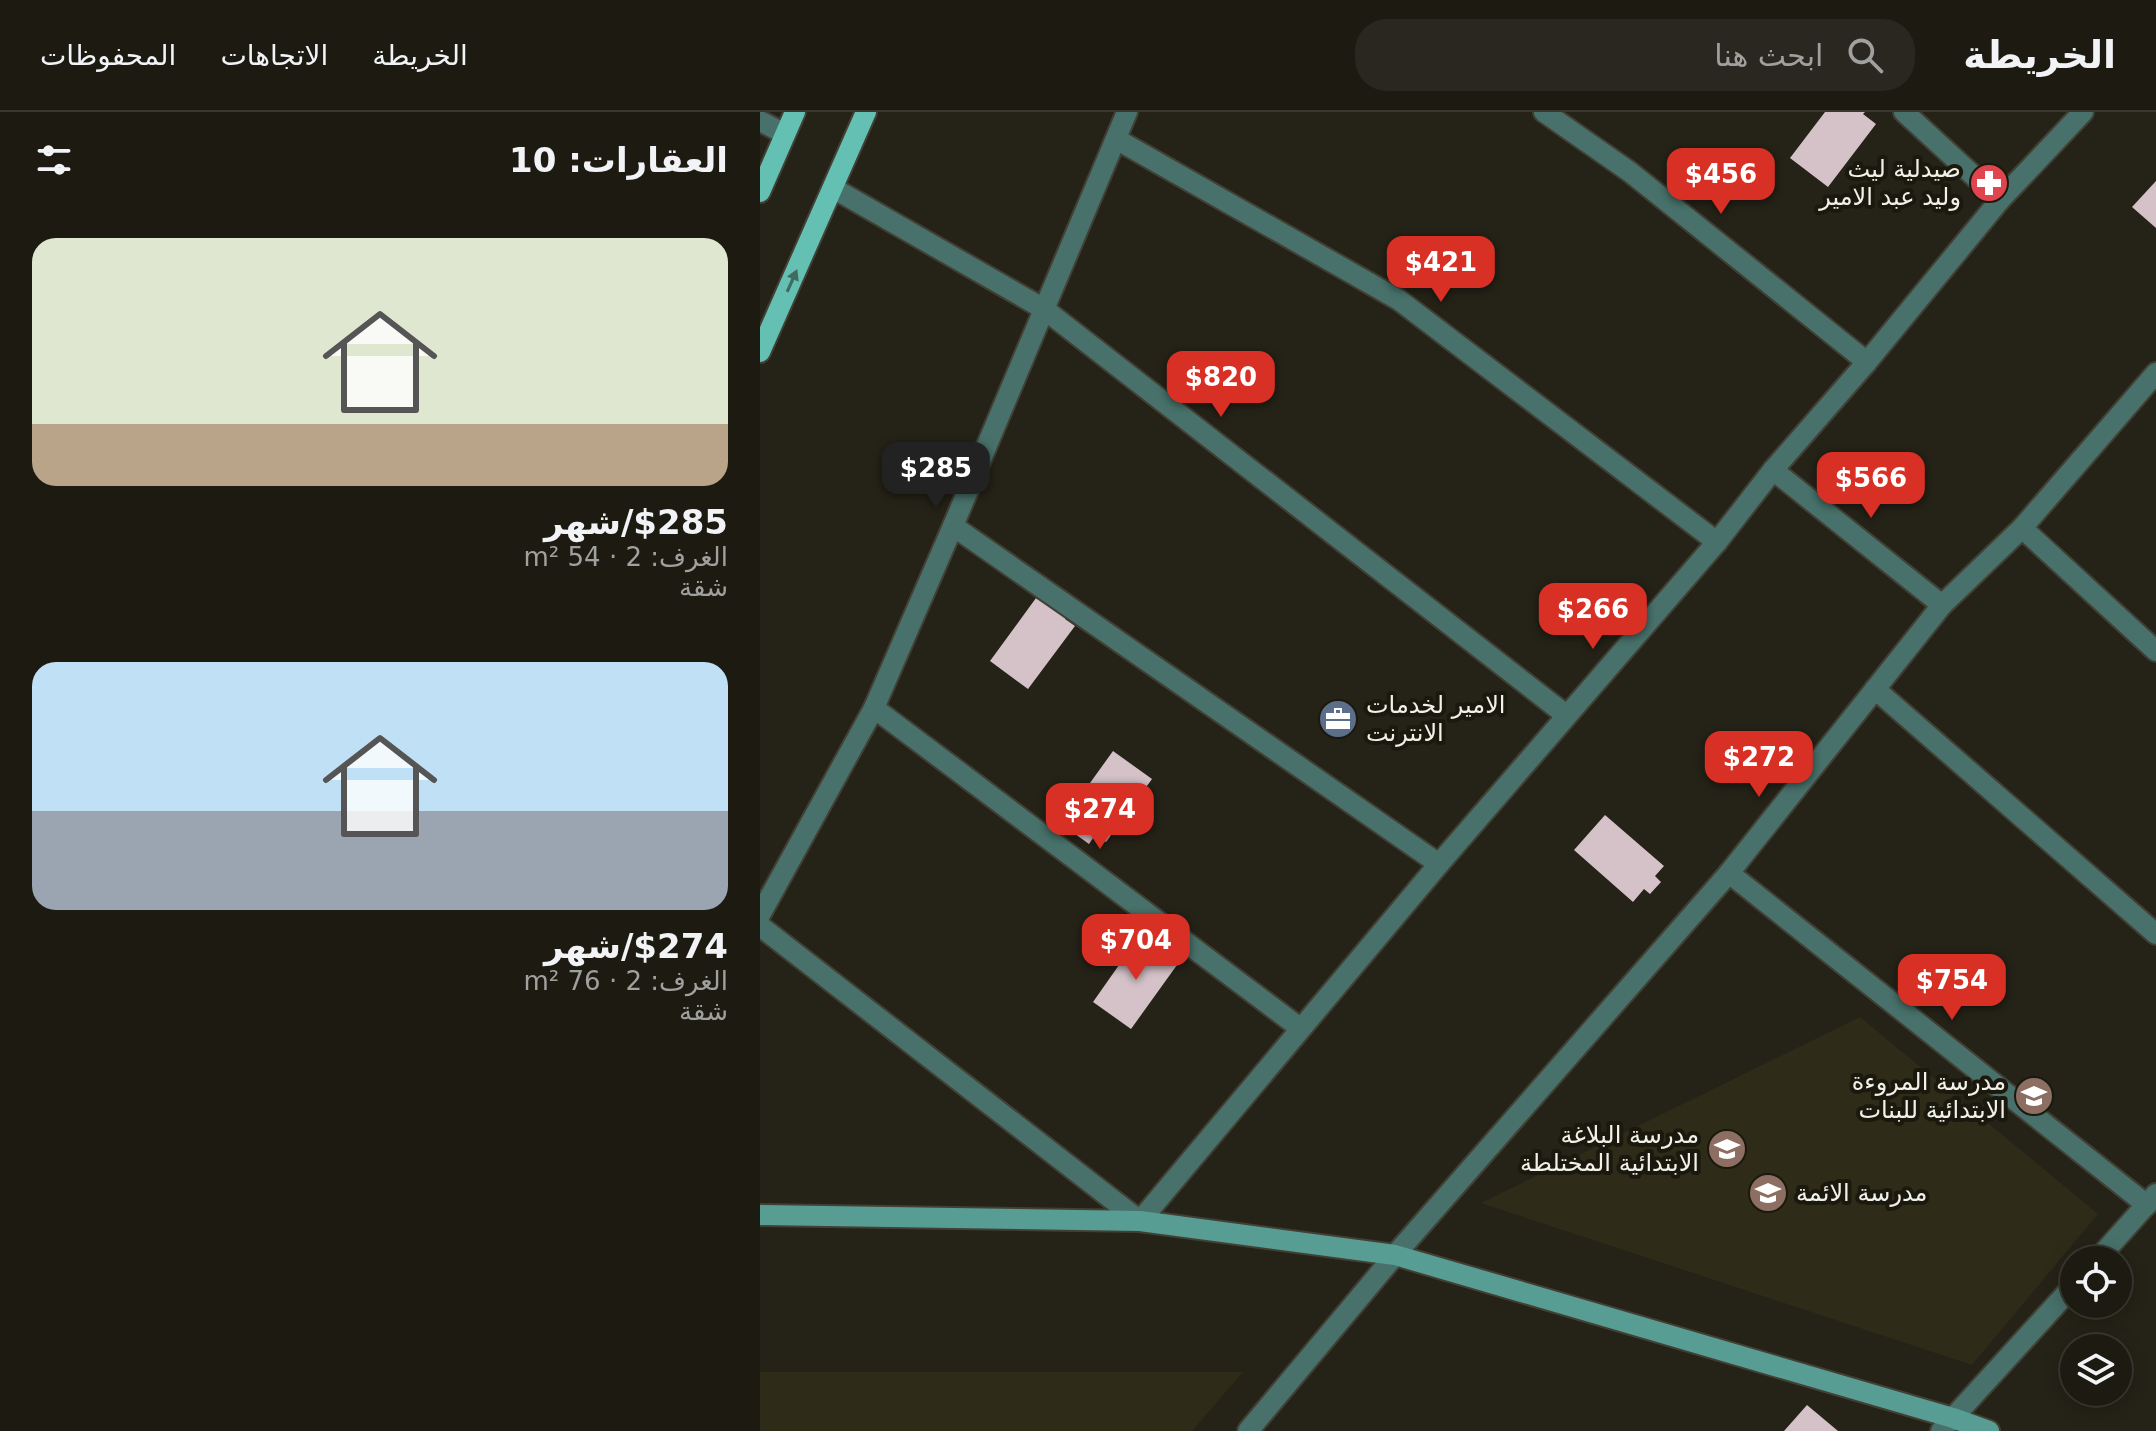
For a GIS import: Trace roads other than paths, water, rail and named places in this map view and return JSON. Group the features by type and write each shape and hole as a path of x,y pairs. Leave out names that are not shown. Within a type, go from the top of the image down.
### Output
{"main road":[{"path":"760,192 795,112"},
{"path":"760,352 866,112"}],"street":[{"path":"760,915 874,708 1127,112"},
{"path":"1544,112 1630,172 1867,362"},
{"path":"1904,112 2000,200"},
{"path":"1140,1221 1439,864 1717,542 1773,470 1867,362 2000,200 2083,112"},
{"path":"760,121 785,134"},
{"path":"1116,139 1399,300 1717,542"},
{"path":"833,188 1044,309 1566,715"},
{"path":"1248,1431 1395,1255 1729,873 1942,605 2022,528 2156,373"},
{"path":"1773,470 1942,605"},
{"path":"953,526 1439,864"},
{"path":"2022,528 2156,651"},
{"path":"1875,689 2156,934"},
{"path":"874,708 1300,1028"},
{"path":"1729,873 2152,1199 2110,1246"},
{"path":"760,926 1140,1221"},
{"path":"760,1215 1140,1221 1395,1255 1947,1424 1989,1431"},
{"path":"1947,1424 2060,1300"}],"place":[{"name":"صيدلية ليث وليد عبد الامير","path":"1989,183"},
{"name":"الامير لخدمات الانترنت","path":"1338,719"},
{"name":"مدرسة المروءة الابتدائية للبنات","path":"2034,1096"},
{"name":"مدرسة البلاغة الابتدائية المختلطة","path":"1727,1149"},
{"name":"مدرسة الائمة","path":"1768,1193"}]}
